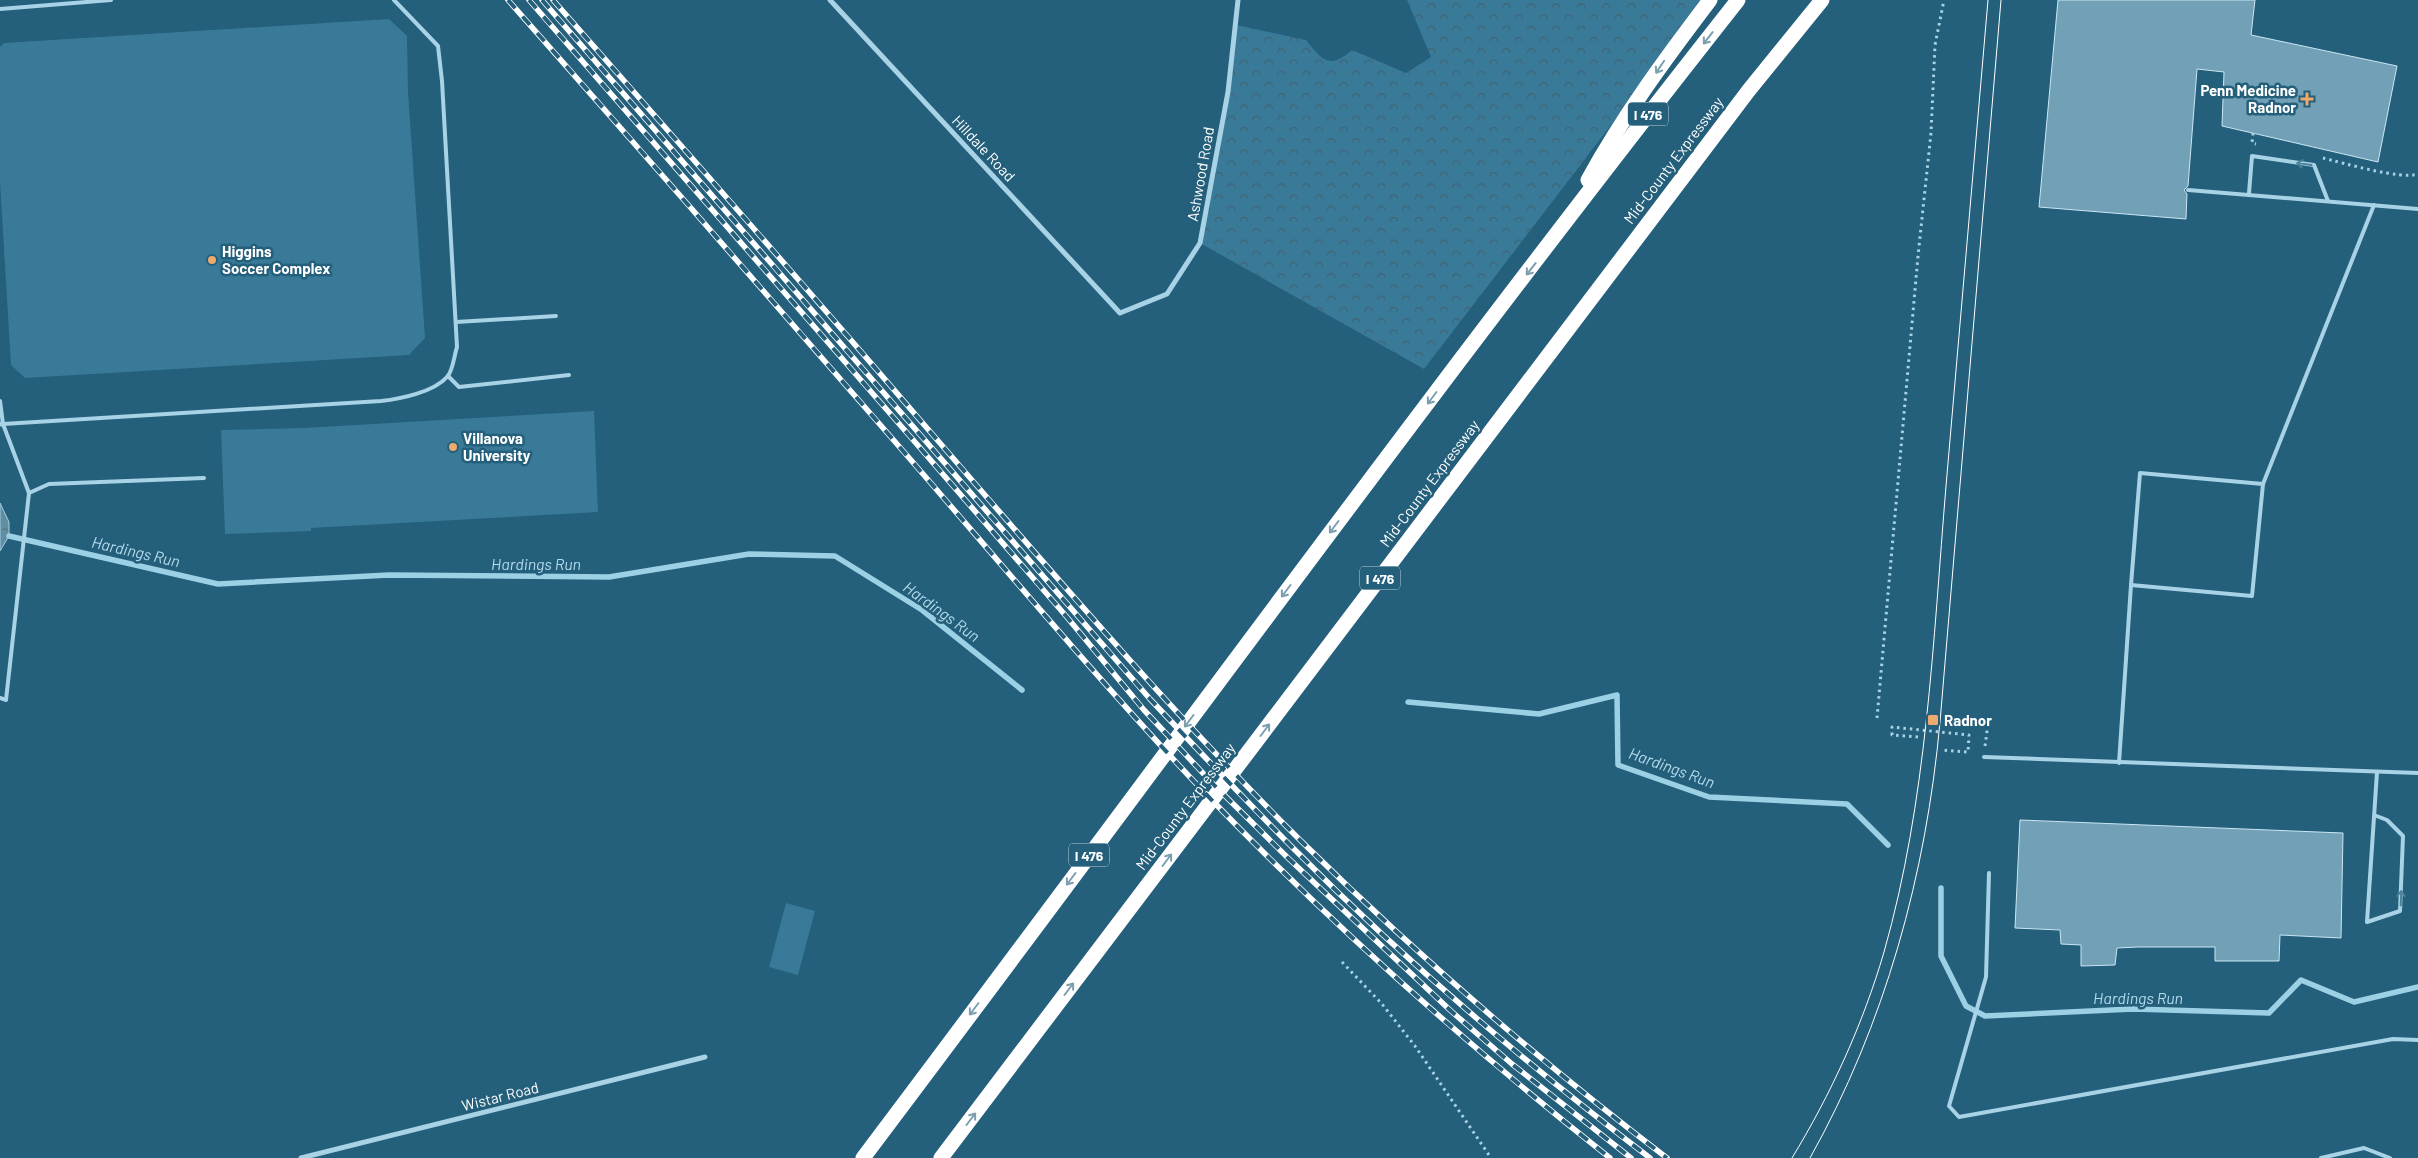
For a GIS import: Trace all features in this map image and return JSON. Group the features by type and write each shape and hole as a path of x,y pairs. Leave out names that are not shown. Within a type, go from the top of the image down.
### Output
{"highway":[{"path":"1561,230 1604,151 1662,63 1710,0"},
{"name":"I 476","path":"862,1158 1316,552 1627,141 1738,0"},
{"name":"Mid-County Expressway","path":"941,1158 1749,90 1822,0"}],"street":[{"name":"Hilldale Road","path":"830,0 1120,313"},
{"name":"Ashwood Road","path":"1120,313 1167,294 1200,243 1228,92 1238,0"},
{"name":"Wistar Road","path":"301,1158 705,1057"}],"lane":[{"path":"0,8 111,0"},
{"path":"2,424 381,401 402,398 434,386 448,376 457,347 442,81 438,46 394,0"},
{"path":"2249,194 2252,156 2314,165 2328,201"},
{"path":"2188,190 2418,209"},
{"path":"2131,585 2252,596 2263,484 2374,205"},
{"path":"456,322 556,316"},
{"path":"448,376 459,387 570,375"},
{"path":"0,401 2,424 28,494 6,700 0,698"},
{"path":"2119,763 2140,473 2263,484"},
{"path":"28,494 49,484 204,478"},
{"path":"1984,757 2418,773"},
{"path":"2374,815 2387,820 2403,836 2400,911 2367,922 2369,883 2377,772"},
{"path":"1989,873 1986,977 1949,1106 1959,1117 2394,1039 2418,1040"},
{"path":"2322,1158 2364,1148 2390,1158"}],"path":[{"path":"1877,718 1918,256 1931,133 1935,45 1944,0"},
{"path":"2253,134 2252,143 2261,145"},
{"path":"2314,156 2380,171 2412,176 2418,174"},
{"path":"1984,757 1988,724"},
{"path":"1918,737 1892,735 1892,727 1969,735 1968,752 1942,750"},
{"path":"1342,962 1382,1004 1415,1046 1490,1158"}],"green space":[{"path":"1407,0 1707,0 1424,369 1200,243 1227,92 1236,25 1306,40 1326,60 1337,60 1352,50 1406,73 1431,57"},
{"name":"Higgins Soccer Complex","path":"389,19 407,36 408,92 425,338 409,355 25,378 11,365 0,182 0,47 4,43"},
{"path":"594,411 598,512 311,528 311,531 225,534 221,430 304,428"},
{"path":"786,903 815,911 798,975 769,967"}],"water":[{"path":"0,503 9,522 9,536 0,551"}],"building":[{"path":"2058,0 2255,0 2251,35 2397,66 2378,162 2222,126 2224,72 2197,69 2188,186 2184,190 2187,194 2186,219 2039,207"},
{"path":"2020,820 2343,833 2341,938 2280,935 2279,961 2215,961 2215,947 2138,947 2117,948 2115,965 2081,966 2081,945 2061,944 2060,930 2015,928"}],"waterway":[{"name":"Hardings Run","path":"9,536 218,584 389,575 609,577 749,554 835,556 922,610 1022,690"},
{"name":"Hardings Run","path":"1408,702 1539,714 1617,695 1618,765 1709,797 1847,804 1888,845"},
{"name":"Hardings Run","path":"1941,888 1941,956 1966,1006 1985,1016 2133,1009 2269,1013 2301,980 2354,1002 2418,987"}],"tram line":[{"path":"1792,1158 1833,1084 1856,1032 1876,979 1898,895 1910,837 1919,779 1932,662 1988,0"},
{"path":"1810,1158 1837,1107 1860,1055 1880,1002 1898,947 1924,836 1940,722 2001,0"}],"railway":[{"path":"508,0 1163,749 1252,841 1350,936 1504,1072 1610,1158"},
{"path":"529,0 1066,616 1144,710 1215,786 1288,858 1451,1011 1512,1064 1631,1158"},
{"path":"542,0 1150,699 1221,774 1378,931 1511,1048 1650,1158"},
{"path":"553,0 1106,634 1250,790 1343,882 1478,1005 1571,1083 1667,1158"}],"place":[{"name":"Penn Medicine Radnor","path":"2307,99"},
{"name":"Higgins Soccer Complex","path":"212,260"},
{"name":"Villanova University","path":"453,447"},
{"name":"Radnor","path":"1933,720"}]}
